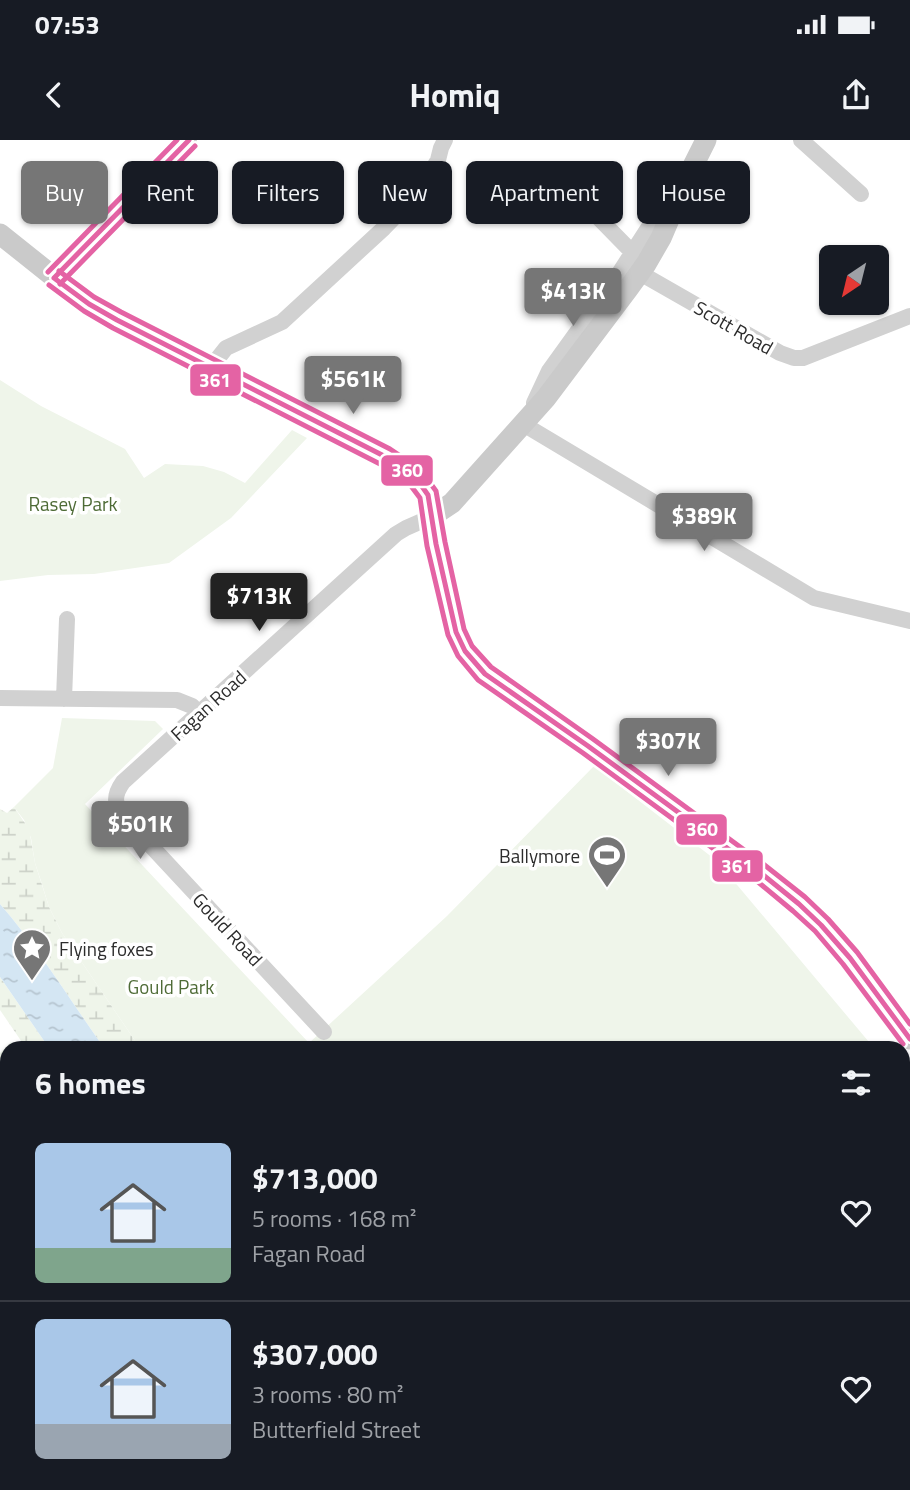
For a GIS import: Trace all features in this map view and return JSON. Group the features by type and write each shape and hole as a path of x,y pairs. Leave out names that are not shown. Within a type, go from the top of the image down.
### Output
{"street":[{"path":"211,368 226,348 282,322 384,228 419,192 438,160 445,140"},
{"path":"431,517 452,503 555,387 636,263 661,237 706,140"},
{"path":"801,140 861,194"},
{"path":"54,278 186,141"},
{"name":"Scott Road","path":"602,224 636,263 780,353 794,358 803,358 910,316"},
{"path":"0,234 100,311 410,471 428,495 456,632 474,663 496,682 599,754 789,896 821,925 850,958 910,1039"},
{"path":"525,421 814,598 910,621"},
{"name":"Fagan Road","path":"117,790 396,534 431,517"},
{"path":"64,699 67,619"},
{"path":"0,698 177,700 192,706 199,713"},
{"name":"Gould Road","path":"117,790 117,805 125,818 324,1032"}],"green space":[{"name":"Rasey Park","path":"0,380 41,406 125,449 144,478 165,464 203,466 224,472 245,483 292,430 307,438 231,518 169,563 94,574 48,575 0,581"},
{"name":"Ballymore","path":"62,718 155,721 163,729 85,804 307,1041 135,1041 62,933 49,907 35,863 31,838 24,820 14,807 53,768"},
{"name":"Ballymore","path":"594,766 717,861 868,1041 311,1041 447,916"},
{"path":"14,807 29,829 35,863 49,907 62,933 135,1041 99,1041 41,957 0,904 0,809 7,813"},
{"path":"0,977 44,1041 21,1041 0,1010"}],"water":[{"path":"0,904 41,957 99,1041 44,1041 0,977"}],"transit line":[{"path":"48,272 177,140"},
{"name":"360","path":"54,278 189,140"},
{"name":"361","path":"60,284 195,146"},
{"path":"59,271 94,297 121,312 390,449 420,469 436,491 464,629 472,646 491,667 593,739 805,897 857,952 910,1024"},
{"name":"360","path":"54,278 89,304 117,320 386,457 414,475 428,495 456,632 465,651 485,674 588,746 799,904 850,958 910,1039"},
{"name":"361","path":"49,285 113,328 382,465 408,482 420,498 427,546 448,635 458,656 478,680 583,753 752,877 793,911 815,931 843,964 901,1041"}],"place":[{"name":"Ballymore","path":"607,889"},
{"name":"Flying foxes","path":"32,982"}],"park label":[{"name":"Gould Park","path":"171,986"}]}
